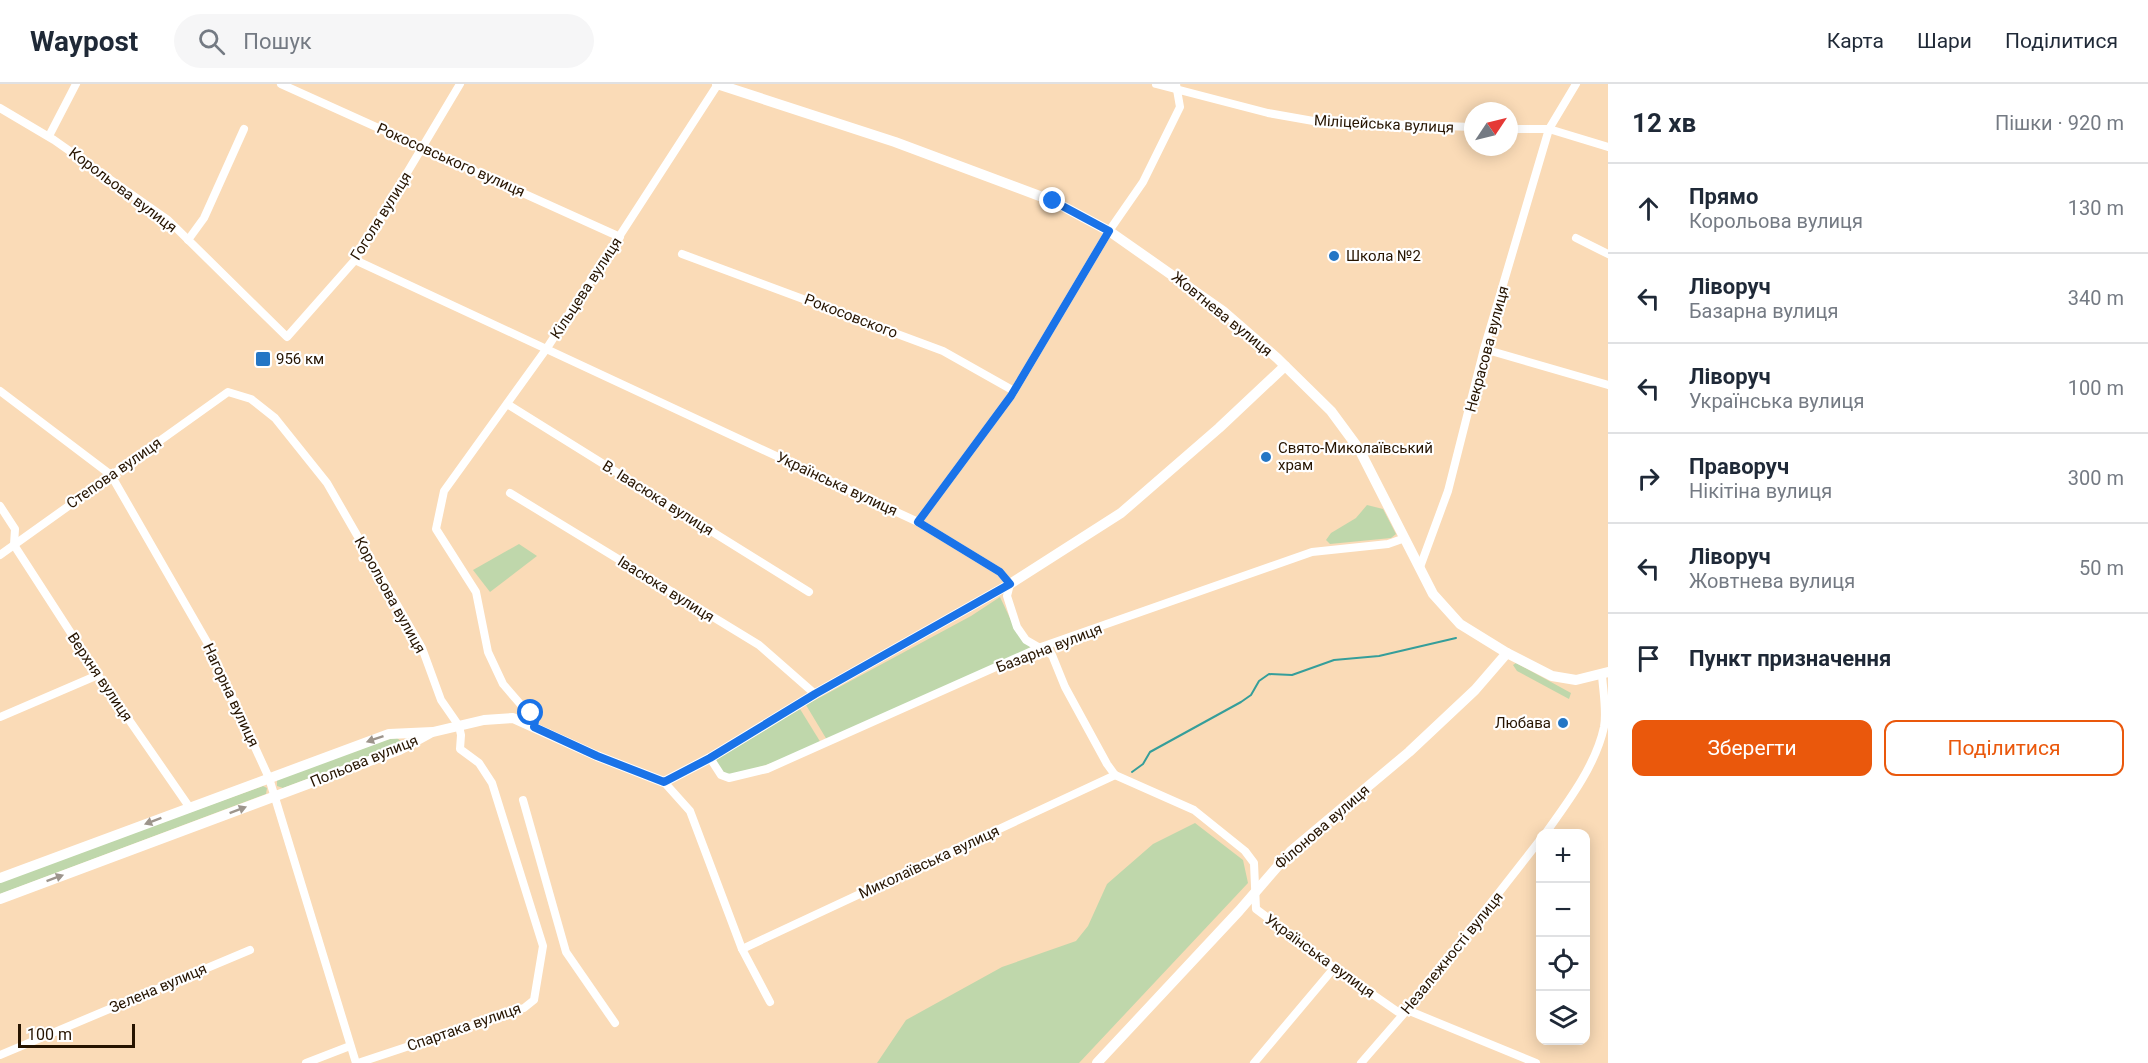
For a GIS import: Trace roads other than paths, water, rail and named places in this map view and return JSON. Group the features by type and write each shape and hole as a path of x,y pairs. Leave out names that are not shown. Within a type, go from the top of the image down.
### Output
{"main road":[{"name":"Жовтнева вулиця","path":"718,84 885,138 1043,197 1109,231 1223,311 1331,411 1353,438 1433,594 1450,615 1507,652 1552,676 1576,680 1605,673"},
{"path":"433,732 513,718 597,756 664,782 710,758 815,694 1010,584 1121,513 1220,428 1285,366"},
{"name":"Філонова вулиця","path":"1097,1063 1291,851 1418,744 1474,690 1507,652"},
{"name":"Польова вулиця","path":"0,878 389,734 433,732"},
{"name":"Польова вулиця","path":"0,898 399,750 433,732"}],"street":[{"path":"49,136 76,84"},
{"name":"Рокосовського вулиця","path":"281,84 620,237"},
{"name":"Гоголя вулиця","path":"287,337 355,260 460,84"},
{"name":"Кільцева вулиця","path":"534,727 535,721 531,713 503,684 488,652 476,592 436,529 437,513 446,487 547,348 718,84"},
{"name":"Міліцейська вулиця","path":"1156,84 1177,87 1268,113 1318,122 1464,127"},
{"name":"Некрасова вулиця","path":"1420,567 1448,491 1484,349 1550,129 1576,84"},
{"path":"918,522 1014,391 1109,231 1143,182 1180,107 1177,87"},
{"name":"Корольова вулиця","path":"0,108 49,136 168,220 287,337"},
{"path":"188,240 204,218 244,129"},
{"path":"1518,129 1550,129 1608,147"},
{"path":"1576,238 1608,254"},
{"name":"Рокосовского","path":"682,254 943,351 1014,391"},
{"name":"Українська вулиця","path":"355,260 918,522 1000,572 1010,584"},
{"path":"1484,349 1608,385"},
{"name":"Нагорна вулиця","path":"0,391 111,475 207,642 269,778 357,1063"},
{"name":"Корольова вулиця","path":"228,392 251,399 275,417 327,483 422,648 441,700 459,726 460,749 479,762 492,783 543,946 534,1000"},
{"name":"Степова вулиця","path":"0,555 228,392"},
{"name":"В. Івасюка вулиця","path":"507,404 809,592"},
{"name":"Івасюка вулиця","path":"510,493 759,645 815,694"},
{"name":"Верхня вулиця","path":"0,506 15,530 14,545 98,675 190,808"},
{"name":"Базарна вулиця","path":"710,758 721,775 729,778 767,769 1041,647 1312,552 1388,544 1405,538"},
{"path":"1010,584 1007,596 1017,627 1026,640 1052,655 1065,687 1116,775"},
{"path":"1549,829 1568,802 1596,751 1604,725 1605,673"},
{"path":"0,717 98,675"},
{"name":"Українська вулиця","path":"1116,775 1194,810 1245,851 1254,862 1256,909 1334,968 1398,1012 1407,1010 1536,1063"},
{"name":"Миколаївська вулиця","path":"742,949 1116,775"},
{"path":"664,782 690,811 742,949 770,1002"},
{"path":"523,800 567,952 615,1023"},
{"name":"Незалежності вулиця","path":"1361,1063 1407,1010 1536,845"},
{"name":"Зелена вулиця","path":"0,1055 250,950"},
{"path":"1254,1063 1334,968"},
{"name":"Спартака вулиця","path":"357,1063 524,1008 534,1000"},
{"path":"306,1063 350,1046"}],"waterway":[{"path":"1132,772 1143,764 1150,752 1251,695 1259,681 1269,674 1292,675 1334,660 1379,656 1456,638"}],"place":[{"name":"Школа №2","path":"1334,256"},
{"name":"956 км","path":"263,359"},
{"name":"Свято-Миколаївський храм","path":"1266,457"},
{"name":"Любава","path":"1563,723"}]}
